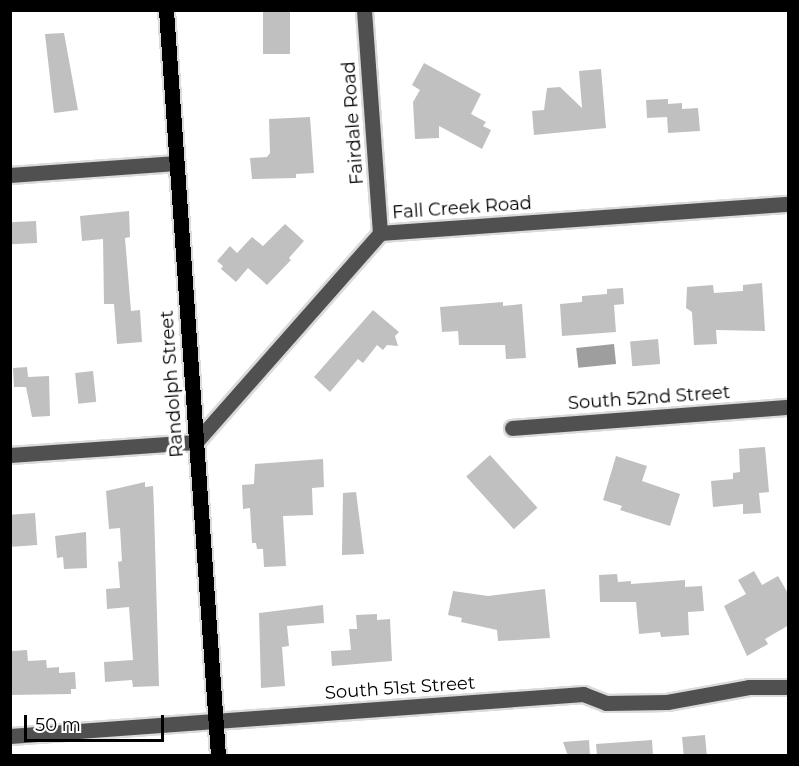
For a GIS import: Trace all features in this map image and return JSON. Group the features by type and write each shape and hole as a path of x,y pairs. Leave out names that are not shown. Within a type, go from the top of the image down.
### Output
{"main road":[{"name":"Randolph Street","path":"166,10 218,756"}],"street":[{"name":"Fairdale Road","path":"364,10 380,233"},
{"path":"10,175 176,163"},
{"name":"Fall Creek Road","path":"196,442 380,233 789,204"},
{"name":"South 52nd Street","path":"512,428 789,407"},
{"path":"10,455 196,442"},
{"name":"South 51st Street","path":"10,736 583,694 606,703 668,702 749,687 789,687"}],"shaded area":[{"path":"614,344 616,364 578,368 576,348"}],"building":[{"path":"263,10 290,10 290,54 263,54"},
{"path":"64,33 78,110 54,113 45,34"},
{"path":"424,63 481,94 471,114 486,122 483,126 491,130 482,149 439,126 439,138 415,139 413,102 420,90 412,85"},
{"path":"601,69 606,128 534,135 532,111 544,110 547,88 560,87 582,108 579,71"},
{"path":"668,99 668,104 682,103 682,109 698,108 700,131 668,133 667,117 647,118 646,100"},
{"path":"310,117 314,173 296,174 296,178 252,179 250,158 267,157 270,153 269,119"},
{"path":"129,211 130,237 125,238 131,311 140,310 142,342 117,344 114,304 104,304 103,239 82,241 80,216"},
{"path":"36,221 37,243 11,244 10,222"},
{"path":"285,224 304,241 289,258 291,260 267,285 248,268 236,282 221,269 223,266 217,261 230,246 237,253 252,237 263,246"},
{"path":"762,283 765,331 716,330 717,344 694,345 692,312 686,308 687,287 713,285 714,293 743,291 743,285"},
{"path":"623,288 624,304 614,305 616,332 562,336 560,304 582,302 582,296 607,294 607,289"},
{"path":"503,302 503,306 522,304 526,358 506,359 505,345 459,345 458,331 442,332 440,307"},
{"path":"373,310 399,332 395,336 398,346 387,345 383,350 377,345 363,363 358,359 330,392 314,377"},
{"path":"658,339 660,364 632,366 630,341"},
{"path":"27,367 28,377 49,376 50,416 32,417 26,387 14,387 13,368"},
{"path":"93,371 96,402 78,404 75,373"},
{"path":"765,447 769,492 759,493 761,513 743,514 743,504 713,507 711,481 733,479 733,473 740,472 739,449"},
{"path":"490,455 538,508 514,529 466,476"},
{"path":"616,456 647,466 642,481 680,494 670,526 620,510 622,506 603,500"},
{"path":"323,459 324,487 312,488 313,515 283,516 286,566 264,567 263,549 257,549 256,543 252,543 250,508 243,509 242,485 254,484 255,464"},
{"path":"145,482 145,487 153,486 159,686 133,687 132,680 105,682 104,662 133,660 129,607 107,609 106,589 120,588 118,562 122,561 120,528 109,529 106,491"},
{"path":"356,492 364,554 342,555 343,493"},
{"path":"35,513 37,545 12,547 10,515"},
{"path":"86,532 87,568 64,569 63,557 57,558 55,536"},
{"path":"754,571 762,585 778,576 789,595 789,625 765,639 768,644 747,656 724,606 746,594 738,580"},
{"path":"617,574 618,582 631,581 631,584 685,580 685,587 702,586 704,611 688,612 689,635 661,637 660,632 639,634 636,602 600,602 599,575"},
{"path":"545,589 550,638 498,641 497,630 461,622 462,618 448,615 453,591 488,596"},
{"path":"323,605 324,623 287,626 289,646 282,647 285,686 261,688 259,613"},
{"path":"377,614 377,620 390,619 392,661 332,666 331,651 351,650 349,629 357,629 356,615"},
{"path":"27,650 28,661 46,660 47,668 59,667 59,673 75,672 76,689 71,689 71,694 10,695 12,651"},
{"path":"705,735 707,756 684,756 682,737"},
{"path":"589,740 590,756 568,756 563,742"},
{"path":"652,740 653,756 597,756 596,744"}]}
